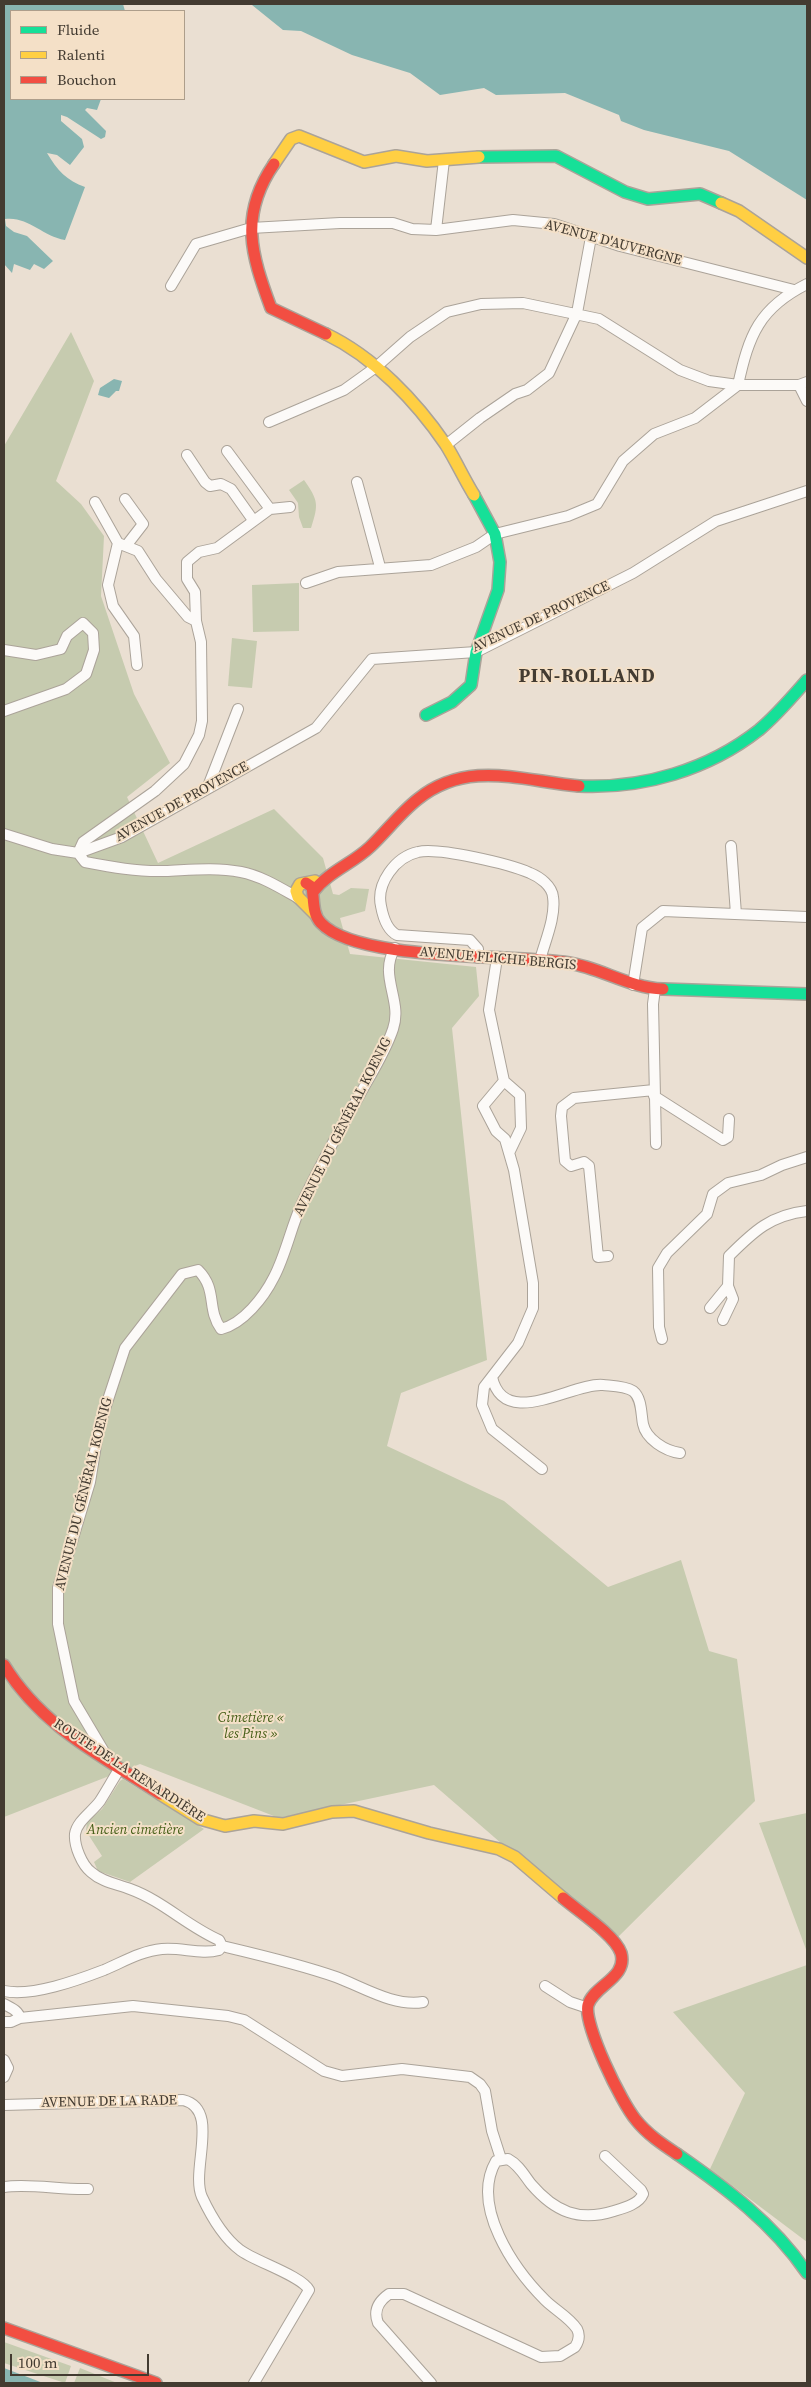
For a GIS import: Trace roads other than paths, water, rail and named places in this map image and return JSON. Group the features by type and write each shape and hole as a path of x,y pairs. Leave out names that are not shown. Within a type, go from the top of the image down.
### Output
{"street":[{"path":"426,715 452,702 471,685 476,652 498,590 500,562 494,534 446,445 414,402 376,367 341,341 271,308 255,265 251,228 254,201 267,174 291,139 298,136 364,162 396,156 426,161 499,156 556,156 625,192 648,199 700,194 739,211 807,258"},
{"path":"436,230 444,160"},
{"name":"AVENUE D'AUVERGNE","path":"171,286 196,244 251,228 340,223 393,223 412,228 436,230 512,220 554,224 664,258 794,290"},
{"path":"446,445 480,418 515,394 527,390 549,372 577,313 591,237"},
{"path":"306,583 338,572 431,565 476,547 494,534 568,516 597,504 623,461 654,434 695,418 738,385 747,345 765,314 794,290 807,284"},
{"path":"269,422 344,390 376,367 410,337 446,312 481,304 523,303 599,318 680,370 709,381 738,385 803,383 807,401"},
{"path":"227,451 270,509"},
{"path":"187,455 210,486 221,484 231,489 253,520"},
{"path":"357,482 380,568"},
{"name":"AVENUE DE PROVENCE","path":"78,853 122,837 316,728 372,659 476,652 633,573 716,521 807,490"},
{"path":"126,499 143,524 122,544 108,585 113,606 134,636 137,666"},
{"path":"95,502 122,544 138,551 156,579 188,617 196,621"},
{"path":"78,853 83,842 155,791 184,764 199,735 202,721 201,642 196,621 195,592 186,579 187,562 199,552 217,548 270,509 290,507"},
{"path":"4,650 36,655 61,649 67,636 83,623 93,633 94,650 86,674 66,689 4,711"},
{"path":"307,896 326,878 352,862 367,849 422,795 445,782 471,775 487,774 579,787 608,787 660,779 686,771 715,758 740,743 778,713 807,680"},
{"path":"207,789 238,709"},
{"path":"4,834 52,849 78,853 85,862 126,869 164,871 191,868 242,872 307,896"},
{"path":"731,846 736,914"},
{"path":"478,958 478,949 470,940 397,934 388,927 378,895 382,883 391,870 404,858 417,852 437,852 517,869 542,880 553,896 553,908 540,960"},
{"path":"276,885 303,883 326,878"},
{"path":"303,883 312,887 307,896"},
{"name":"AVENUE FLICHE BERGIS","path":"307,896 324,927 346,937 395,948 441,956 540,960 586,967 633,985 655,989 807,994"},
{"path":"633,985 642,928 663,911 807,917"},
{"name":"AVENUE DU GÉNÉRAL KOENIG","path":"116,1765 74,1701 58,1624 58,1588 90,1482 99,1426 116,1372 126,1348 182,1274 198,1270 206,1279 211,1293 213,1318 221,1329 230,1327 261,1297 274,1277 302,1204 380,1059 394,1026 395,997 388,976 388,964 395,948"},
{"path":"497,958 489,1010 504,1081 520,1095 521,1128 509,1152"},
{"path":"655,989 652,1004 656,1144"},
{"path":"504,1081 484,1106 496,1131 505,1139 509,1152 533,1283 533,1308 518,1343 484,1388 482,1405 492,1430 542,1469"},
{"path":"608,1256 598,1257 589,1166 584,1162 571,1166 565,1161 560,1116 562,1107 574,1098 654,1093 723,1140 728,1137 729,1119"},
{"path":"662,1339 659,1327 658,1268 667,1253 707,1214 714,1194 728,1183 762,1175 782,1165 807,1158"},
{"path":"723,1320 733,1299 728,1286 729,1256 753,1232 787,1213 807,1211"},
{"path":"710,1308 728,1286"},
{"path":"492,1377 499,1394 506,1399 522,1403 553,1398 598,1384 632,1391 637,1396 643,1426 648,1434 663,1448 680,1453"},
{"name":"ROUTE DE LA RENARDIÈRE","path":"4,1665 13,1682 41,1714 200,1819 217,1825 230,1826 254,1821 283,1824 332,1812 354,1811 506,1852 562,1896 619,1947 621,1958 617,1974 591,2001 588,2008"},
{"path":"116,1765 98,1803 78,1826 75,1836 82,1860 90,1872 100,1879 130,1889 166,1906 204,1933 219,1940 222,1946"},
{"path":"4,1991 20,1992 72,1980 104,1970 145,1952 164,1949 212,1952 219,1950 222,1946"},
{"path":"222,1946 269,1957 336,1977 395,2000 409,2003 423,2002"},
{"path":"545,1986 570,2002 588,2008 588,2015 622,2099 639,2124 660,2144 714,2181 779,2236 791,2248 807,2273"},
{"path":"4,2004 19,2014 20,2018"},
{"path":"4,2022 11,2022 20,2018 133,2006 228,2016 244,2020 324,2071 335,2075 402,2069 470,2077 480,2084 485,2091 492,2131 501,2159"},
{"path":"4,2060 8,2068 4,2078"},
{"name":"AVENUE DE LA RADE","path":"4,2105 182,2100 196,2107 201,2115 203,2126 198,2180 202,2197 238,2249 300,2281 309,2290 275,2351 254,2383"},
{"path":"431,2383 378,2323 376,2314 378,2305 389,2294 404,2294 541,2357 552,2358 566,2354 578,2342 579,2336 576,2328 548,2304 519,2271 495,2225 488,2205 487,2185 494,2165 501,2159 508,2159 554,2205 568,2213 587,2217 618,2210 637,2202 642,2197 641,2190 605,2156"},
{"path":"4,2187 14,2185 59,2190 88,2189"},
{"path":"4,2328 156,2383"}],"water":[{"path":"4,4 123,4 125,10 10,10 10,100 101,100 97,110 87,108 85,110 106,131 105,137 101,139 61,115 61,121 82,139 84,147 70,165 57,155 47,153 63,174 73,182 85,187 65,240 49,235 21,220 5,219 6,226 14,232 27,236 53,261 44,269 34,264 30,270 14,264 12,273 4,264"},
{"path":"807,4 807,200 729,151 644,130 621,121 619,115 565,93 496,95 484,88 440,95 410,73 352,55 301,31 283,30 252,5"},
{"path":"114,379 122,381 119,391 116,391 109,398 98,395 100,388"},
{"path":"4,2368 43,2383 4,2383"}],"district":[{"name":"PIN-ROLLAND","path":"587,677"}],"park label":[{"name":"Cimetière « les Pins »","path":"251,1726"},
{"name":"Ancien cimetière","path":"135,1830"}]}
